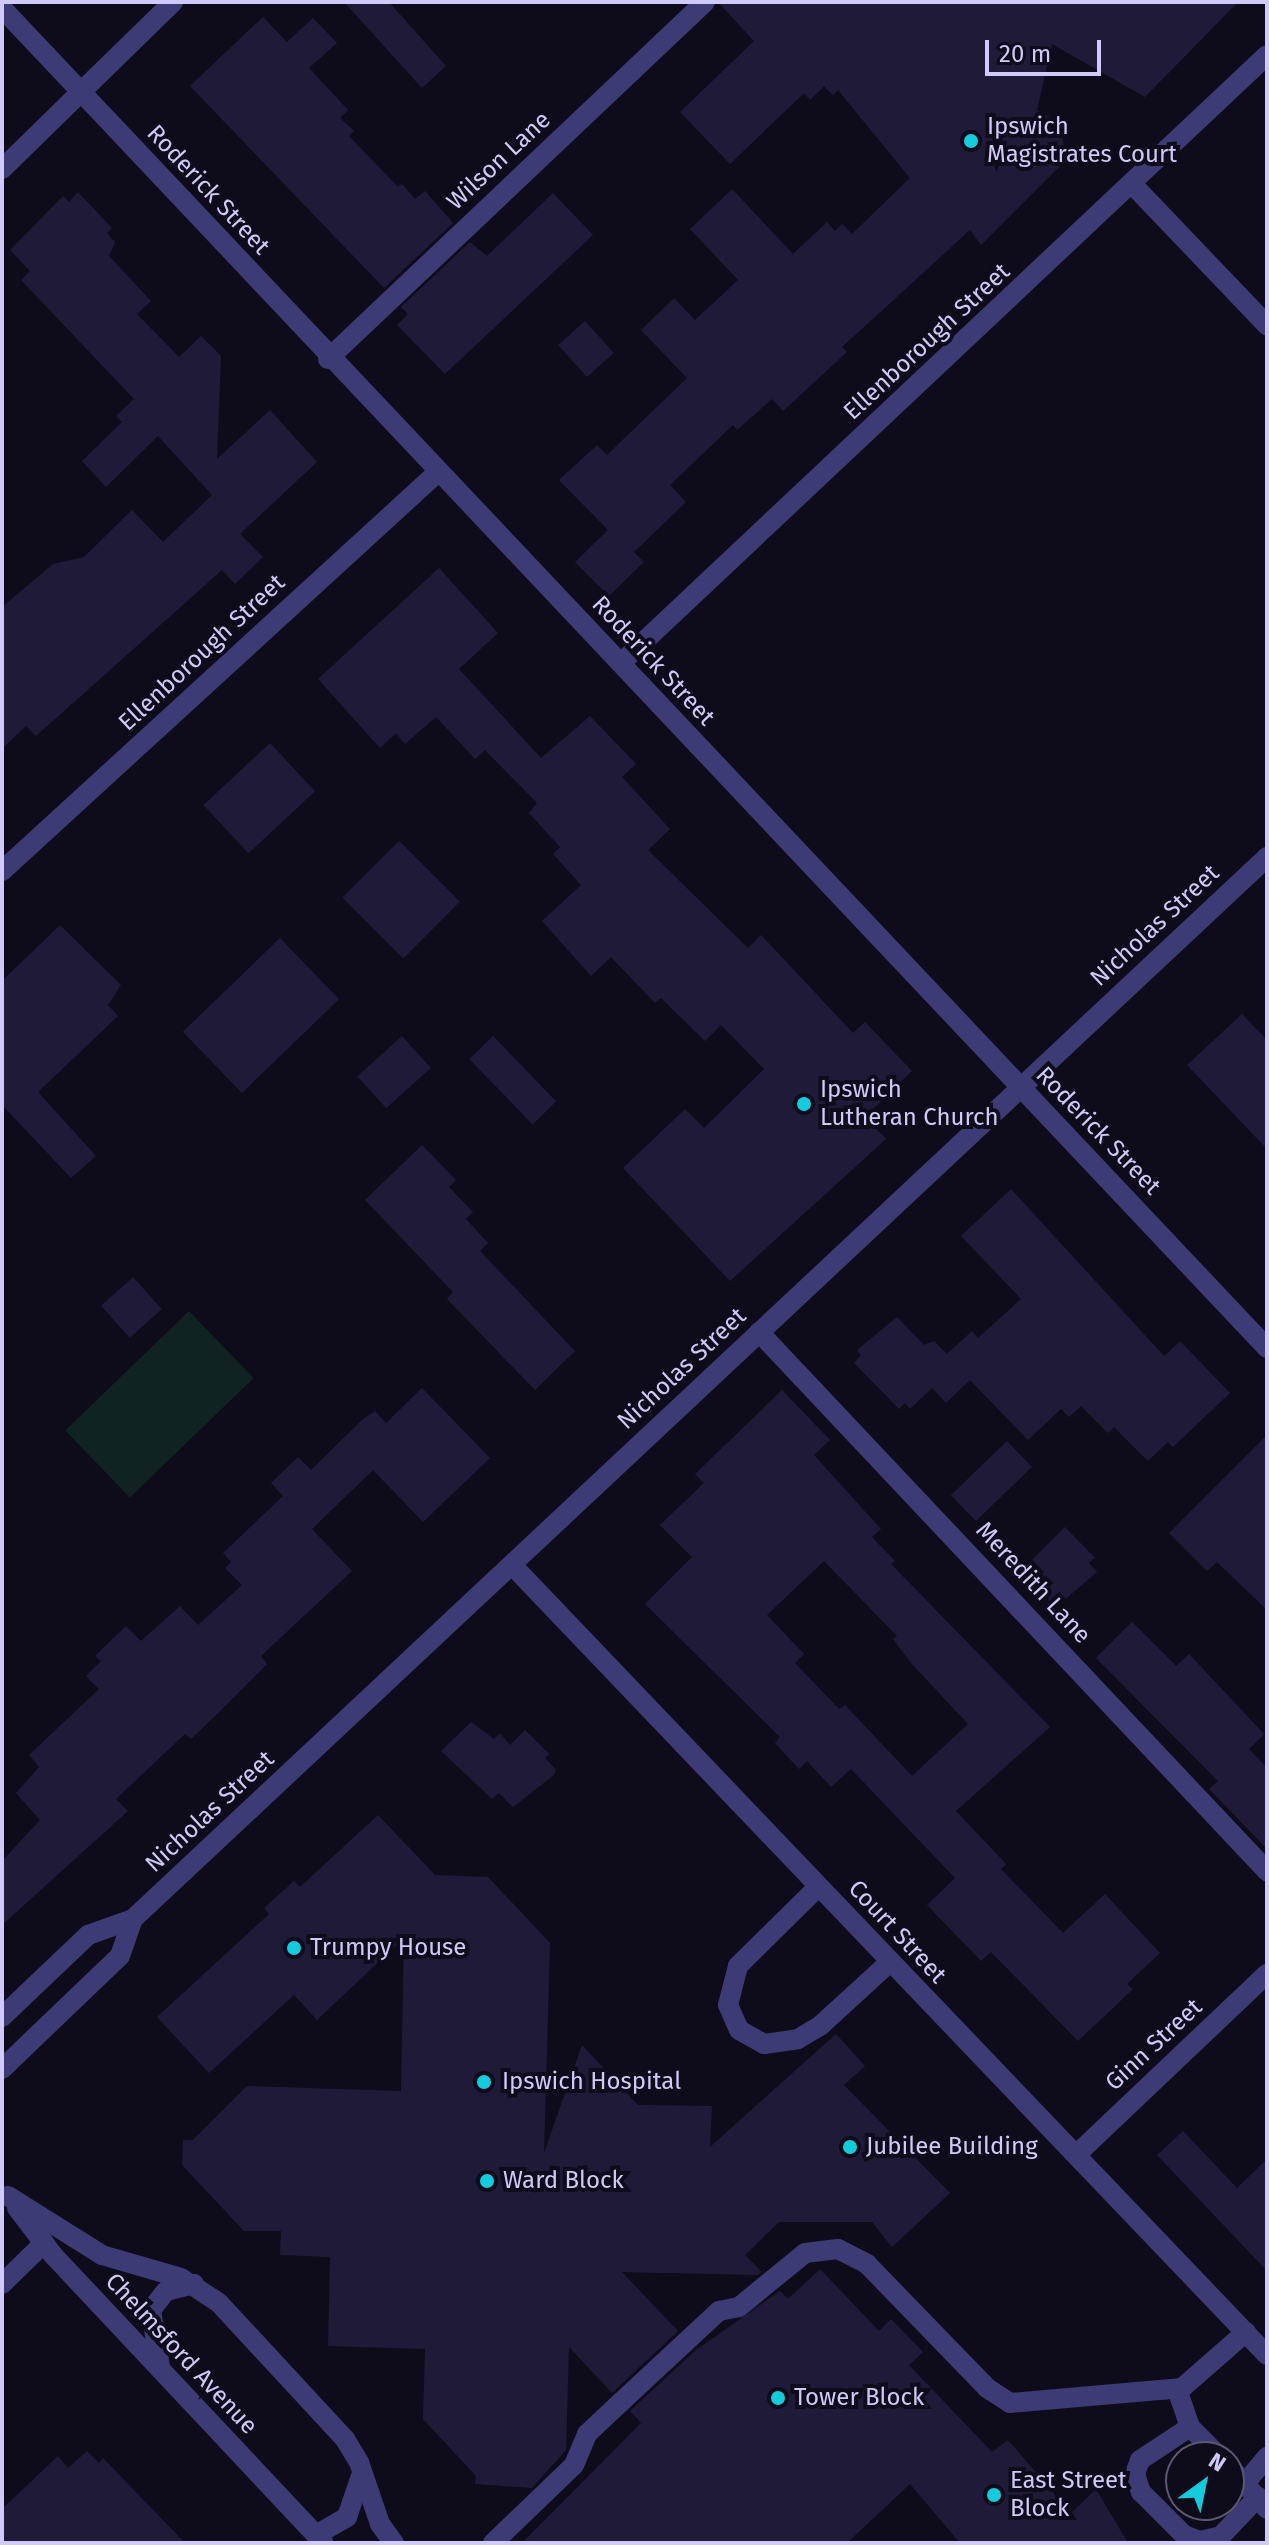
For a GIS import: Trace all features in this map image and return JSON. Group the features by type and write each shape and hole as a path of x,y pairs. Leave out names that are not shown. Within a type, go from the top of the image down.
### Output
{"street":[{"path":"2,169 173,2"},
{"name":"Wilson Lane","path":"328,359 705,2"},
{"name":"Roderick Street","path":"2,8 328,359 621,663 1267,1348"},
{"name":"Ellenborough Street","path":"621,663 1133,185 1267,55"},
{"path":"1133,185 1267,325"},
{"name":"Ellenborough Street","path":"2,871 437,473"},
{"name":"Nicholas Street","path":"2,2017 88,1935 133,1919 1267,857"},
{"name":"Meredith Lane","path":"759,1332 1267,1871"},
{"name":"Court Street","path":"512,1565 889,1963 1077,2154 1267,2355"},
{"path":"818,1887 738,1966 728,2005 739,2030 764,2044 798,2039 821,2025 889,1963"},
{"name":"Nicholas Street","path":"2,2069 120,1956 133,1919"},
{"name":"Ginn Street","path":"1077,2154 1267,1974"},
{"name":"Chelmsford Avenue","path":"5,2193 44,2243 320,2539"},
{"name":"Chelmsford Avenue","path":"5,2193 102,2255 194,2284 219,2303 339,2432 362,2472 375,2513 394,2543"},
{"path":"2,2284 44,2243"},
{"path":"493,2543 579,2459 587,2434 719,2311 739,2307 805,2253 838,2249 875,2270 976,2377 1010,2403 1177,2389 1191,2383 1246,2332"},
{"path":"162,2372 151,2310 166,2291 194,2284"},
{"path":"1177,2389 1190,2427 1204,2441"},
{"path":"1190,2427 1138,2463 1136,2483 1146,2498 1184,2535 1200,2541 1221,2536 1257,2496 1267,2457"},
{"path":"320,2539 347,2517 362,2472"}],"green space":[{"path":"189,1311 254,1378 130,1497 65,1430"}],"building":[{"path":"344,2 389,2 446,66 422,88"},
{"path":"718,2 1238,2 1145,97 1052,44 1037,110 1059,122 1067,159 981,245 970,230 842,347 847,352 783,411 772,399 737,430 733,425 670,485 686,502 634,552 644,562 609,596 575,562 608,530 559,480 597,445 607,455 687,378 641,330 674,298 695,320 738,280 690,229 732,189 793,254 827,222 835,231 842,224 852,234 910,178 838,90 833,95 824,86 810,100 804,93 730,164 680,112 754,41"},
{"path":"263,17 287,42 313,18 337,43 309,68 348,110 340,118 354,131 349,136 398,187 402,184 415,199 425,191 453,223 384,288 190,86"},
{"path":"78,192 112,228 107,233 115,242 109,256 151,301 137,314 179,357 201,336 221,356 217,459 270,410 317,462 240,534 263,557 235,584 222,570 36,736 26,726 2,749 2,607 53,564 84,557 132,510 163,542 212,495 158,436 106,487 82,461 122,422 116,416 134,399 21,280 30,271 10,250 63,196 69,202"},
{"path":"553,193 593,235 445,374 397,325 408,314 401,307 470,242 487,256"},
{"path":"585,321 614,353 587,377 558,345"},
{"path":"439,568 498,633 459,669 541,758 590,716 636,764 622,777 670,829 648,850 748,948 761,935 853,1033 865,1022 912,1071 865,1117 886,1139 730,1281 623,1168 685,1109 704,1128 764,1069 721,1025 705,1041 661,998 655,1003 611,957 591,976 542,921 581,885 553,854 560,847 529,813 537,803 485,750 475,759 436,717 405,744 396,733 380,748 318,679"},
{"path":"270,743 315,791 248,853 203,805"},
{"path":"399,841 460,902 403,958 342,898"},
{"path":"60,925 121,985 108,1005 118,1016 38,1092 96,1156 71,1178 2,1105 2,981"},
{"path":"280,938 339,999 242,1093 183,1032"},
{"path":"1242,1014 1267,1040 1267,1149 1187,1065"},
{"path":"402,1036 431,1068 386,1108 357,1076"},
{"path":"493,1036 556,1101 532,1124 469,1059"},
{"path":"422,1145 456,1180 449,1187 473,1212 466,1219 488,1243 480,1251 575,1351 535,1390 447,1299 453,1292 365,1200"},
{"path":"1011,1189 1164,1356 1180,1341 1230,1393 1173,1447 1168,1442 1148,1461 1114,1427 1108,1433 1081,1406 1069,1417 1061,1409 1028,1440 970,1380 946,1403 932,1388 910,1409 905,1403 899,1409 854,1363 861,1355 857,1350 897,1317 924,1345 934,1341 947,1354 972,1331 978,1338 1021,1299 961,1236"},
{"path":"133,1277 162,1309 130,1338 101,1306"},
{"path":"422,1388 490,1458 423,1522 373,1470 312,1529 352,1571 261,1656 267,1664 214,1717 191,1739 185,1734 116,1799 128,1811 2,1925 2,1861 40,1820 16,1793 39,1767 29,1755 99,1689 86,1676 101,1661 95,1656 126,1626 141,1641 180,1606 198,1625 242,1585 225,1568 231,1562 223,1553 283,1496 271,1483 298,1457 311,1470 375,1411 386,1423"},
{"path":"782,1390 830,1440 814,1455 881,1529 872,1537 895,1561 891,1564 1050,1727 956,1811 1006,1864 1001,1869 1063,1933 1105,1894 1160,1953 1127,1984 1133,1989 1078,2041 991,1952 981,1961 927,1905 955,1878 851,1769 831,1787 807,1761 799,1769 775,1743 780,1737 645,1604 692,1557 660,1525 704,1483 695,1474","holes":["824,1561 897,1636 893,1639 910,1662 968,1724 912,1776 845,1705 839,1709 795,1663 804,1654 767,1615"]},
{"path":"1267,1435 1267,1610 1217,1562 1207,1571 1169,1533"},
{"path":"1007,1441 1032,1467 976,1521 951,1495"},
{"path":"1065,1527 1095,1558 1089,1563 1097,1572 1056,1607 1033,1583 1044,1572 1032,1560"},
{"path":"1132,1622 1176,1666 1189,1654 1264,1734 1249,1749 1267,1768 1267,1849 1209,1789 1218,1781 1096,1658"},
{"path":"471,1722 494,1739 500,1733 510,1745 525,1730 549,1754 545,1758 556,1770 554,1775 513,1807 499,1793 492,1799 441,1751"},
{"name":"Ward Block","path":"378,1815 435,1875 488,1877 550,1943 544,2153 582,2045 638,2105 712,2106 710,2147 836,2034 865,2066 844,2085 950,2193 892,2247 872,2222 779,2222 745,2255 762,2272 757,2275 622,2272 678,2331 612,2393 569,2347 566,2450 532,2488 475,2484 476,2476 423,2419 425,2349 328,2346 330,2257 280,2255 281,2231 244,2231 182,2165 183,2140 193,2140 247,2086 401,2091 404,1938 317,2020 294,1995 209,2073 157,2017 269,1914 264,1908 294,1881 300,1887"},
{"path":"1183,2131 1237,2188 1267,2159 1267,2271 1157,2155"},
{"name":"Tower Block","path":"820,2269 879,2331 891,2319 923,2352 909,2365 992,2452 1008,2440 1071,2513 1096,2489 1128,2543 960,2543 910,2484 847,2543 522,2543 641,2423 630,2411 696,2350 780,2291 788,2299"},
{"path":"87,2451 99,2463 103,2458 185,2543 2,2543 2,2509 58,2456 68,2468"}],"place":[{"name":"Ipswich Magistrates Court","path":"971,141"},
{"name":"Ipswich Lutheran Church","path":"804,1104"},
{"name":"Trumpy House","path":"294,1948"},
{"name":"Ipswich Hospital","path":"484,2082"},
{"name":"Jubilee Building","path":"850,2147"},
{"name":"Ward Block","path":"487,2181"},
{"name":"Tower Block","path":"778,2398"},
{"name":"East Street Block","path":"994,2495"}]}
